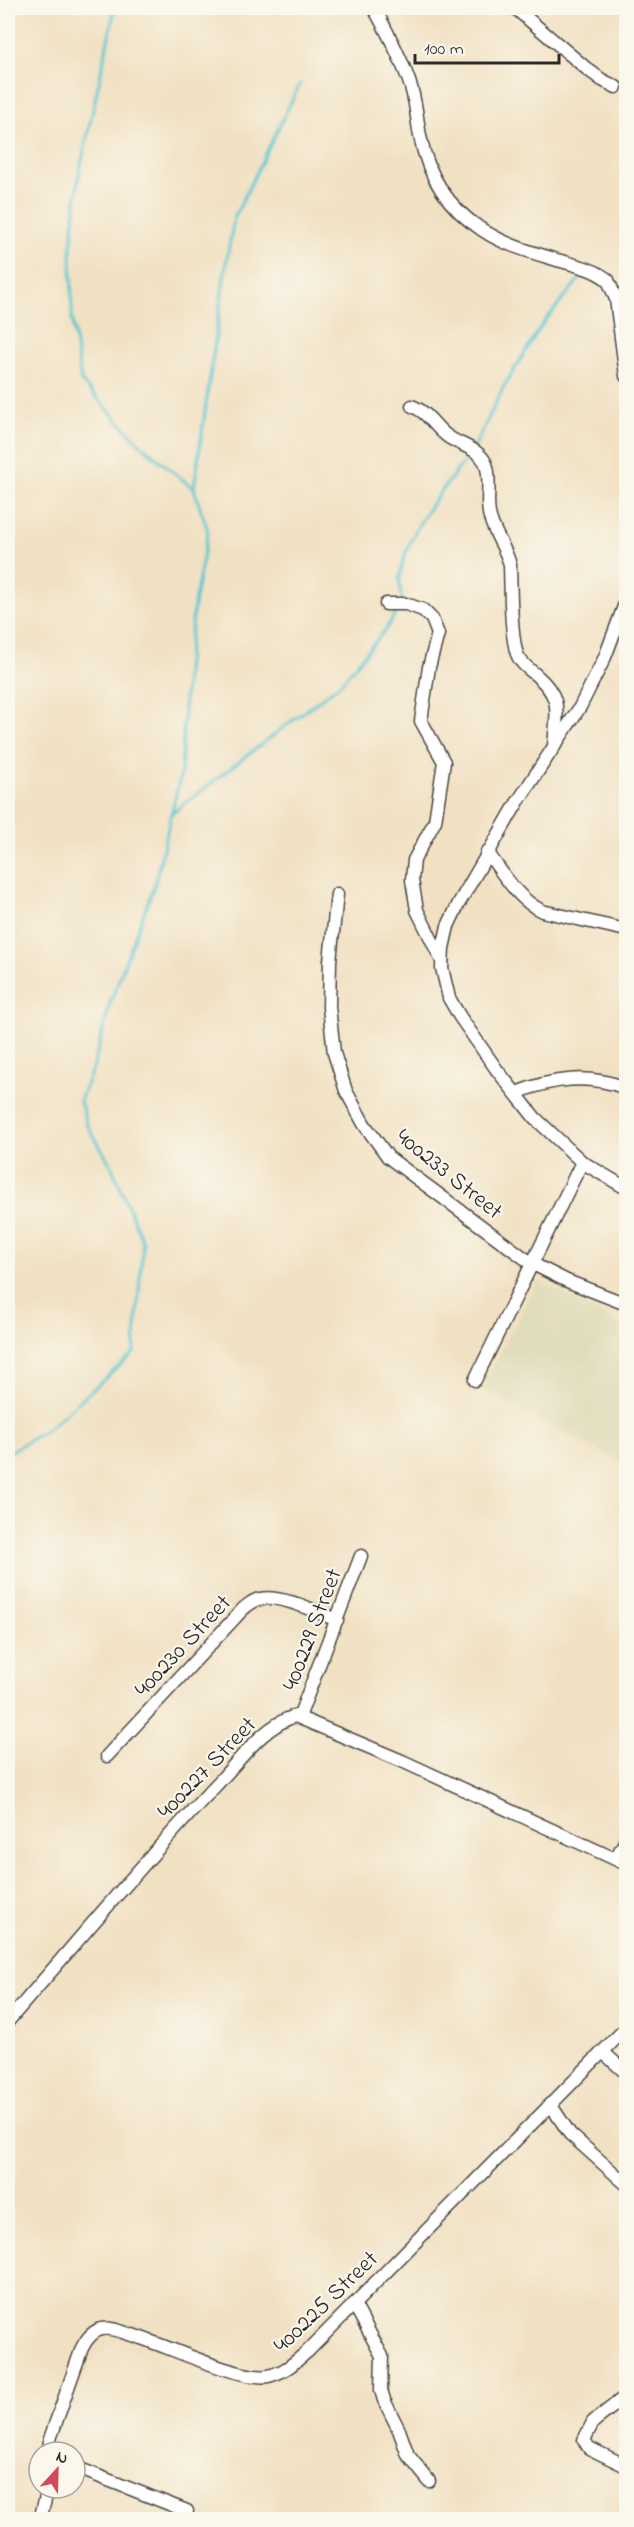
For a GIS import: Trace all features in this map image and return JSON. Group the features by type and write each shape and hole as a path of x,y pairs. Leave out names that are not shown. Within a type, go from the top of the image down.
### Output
{"street":[{"path":"374,8 399,57 411,87 423,146 434,180 454,206 473,223 495,237 513,246 582,267 608,280 616,299 627,376"},
{"path":"516,8 587,69 616,87"},
{"path":"412,406 426,413 448,436 478,454 486,464 492,526 510,565 517,653 525,665 548,685 553,693 556,708 554,748"},
{"path":"627,601 605,657 580,707 487,852 448,926 442,963 444,982 459,1017 535,1118 582,1162 627,1188"},
{"path":"386,604 406,604 423,610 432,619 438,634 429,667 422,721 430,739 444,758 443,772 435,820 412,869 417,910 442,963"},
{"path":"487,852 520,895 534,907 542,911 627,930"},
{"name":"400233 Street","path":"337,894 330,961 329,1007 334,1053 346,1092 364,1124 388,1157 531,1263 567,1281 627,1304"},
{"path":"516,1093 536,1084 570,1078 604,1081 627,1088"},
{"path":"475,1380 480,1357 582,1162"},
{"name":"400229 Street","path":"299,1717 361,1556"},
{"name":"400230 Street","path":"107,1756 243,1609 253,1602 260,1598 274,1598 337,1620"},
{"path":"299,1717 402,1761 621,1861 627,1840"},
{"name":"400227 Street","path":"9,2020 227,1773 285,1719 299,1717"},
{"name":"400225 Street","path":"50,2440 82,2348 86,2340 98,2330 112,2330 230,2370 266,2376 286,2370 307,2352 627,2028"},
{"path":"603,2052 627,2073"},
{"path":"550,2104 570,2134 627,2184"},
{"path":"354,2304 382,2356 381,2378 384,2400 399,2430 408,2456 429,2481"},
{"path":"627,2396 593,2422 584,2439 589,2448 627,2466"},
{"path":"87,2472 187,2511"},
{"path":"40,2520 45,2500"}],"shaded area":[{"path":"539,1280 626,1328 626,1465 482,1389"}],"waterway":[{"path":"8,1453 49,1428 134,1353 143,1243 111,1165 87,1125 80,1101 94,1065 110,1003 155,883 181,773 186,670 195,599 208,531 194,489 141,445 81,381 72,319 71,248 79,174 115,8"},
{"path":"194,489 234,218 300,84"},
{"path":"474,448 503,388 541,326 581,277"},
{"path":"402,600 400,577 410,543 427,511 471,453"},
{"path":"171,814 340,684 386,629 398,609"}]}
